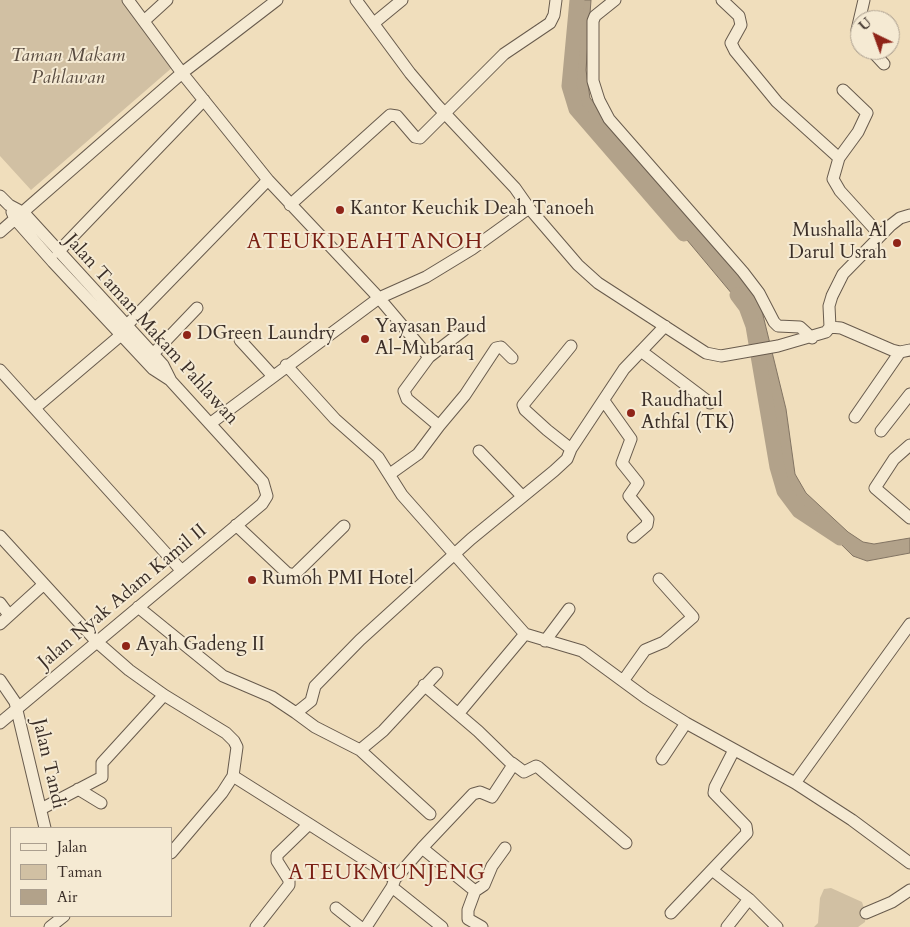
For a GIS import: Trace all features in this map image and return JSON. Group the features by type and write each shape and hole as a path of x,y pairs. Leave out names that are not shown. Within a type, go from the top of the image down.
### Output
{"street":[{"path":"128,0 182,73 268,180 379,298 429,358"},
{"path":"144,20 167,0"},
{"path":"0,232 182,73 277,0"},
{"path":"356,0 410,73 444,113 515,188 529,208 586,273 611,292 713,355 742,354 812,338 826,332 830,327 829,306 836,285 843,274 880,235 900,218 910,215"},
{"path":"374,23 402,0"},
{"path":"290,205 390,115 397,116 417,139 504,54 550,23 554,15 556,0"},
{"path":"615,0 595,16 593,20 593,81 598,100 609,119 743,272 759,293 774,322 778,326 800,327 812,338"},
{"path":"722,0 739,16 741,25 731,43 735,52 777,102 839,158"},
{"path":"880,60 884,64"},
{"path":"842,90 867,113 858,132 839,158 832,174 834,183 880,235"},
{"path":"58,252 204,100"},
{"path":"35,408 124,330 268,180"},
{"name":"Jalan Taman Makam Pahlawan","path":"0,196 58,252 74,276 124,330 153,354 163,365 171,381 263,482 267,496"},
{"path":"211,423 272,375 379,298 426,277 472,249 529,208"},
{"path":"19,216 74,276"},
{"path":"153,354 197,308"},
{"path":"296,713 311,700 315,686 354,647 453,556 560,465 624,369 665,326"},
{"path":"830,327 841,328 906,353 855,417"},
{"path":"124,330 153,369 171,381"},
{"path":"439,426 404,393 429,358 464,330"},
{"path":"240,340 272,375"},
{"path":"571,346 523,405 525,410 547,430 572,449"},
{"path":"390,474 418,454 465,394 496,348 502,347 512,358"},
{"path":"641,351 710,403"},
{"path":"286,365 335,419 378,456 402,495 453,556 525,634 582,651 686,723 795,783 852,820 910,862"},
{"path":"0,370 181,570"},
{"path":"881,431 910,394"},
{"path":"604,401 631,439 622,463 638,483 629,496 648,519 647,524 633,537"},
{"path":"910,445 899,453 875,488 910,518"},
{"path":"479,451 522,496"},
{"name":"Jalan Nyak Adam Kamil II","path":"0,723 262,504 267,496"},
{"path":"236,525 287,573 294,575 344,526"},
{"path":"0,536 97,642 129,670 164,695 226,733 234,741 237,748 233,776 222,793 172,853"},
{"path":"623,681 645,650 664,642 693,617 659,579"},
{"path":"0,624 44,584"},
{"path":"0,603 10,615"},
{"path":"138,607 223,676 267,694 315,726 360,750 430,814"},
{"path":"545,641 568,609"},
{"path":"795,783 910,624"},
{"path":"458,714 525,634"},
{"path":"360,750 384,731 424,685 437,673"},
{"name":"Jalan Tandi","path":"0,680 12,696 17,708 45,827"},
{"path":"424,685 512,763 524,772 536,766 538,767 626,843"},
{"path":"41,809 102,776 102,763 164,695"},
{"path":"662,759 686,723"},
{"path":"672,913 746,832 746,826 714,793 715,787 734,750"},
{"path":"366,927 393,883 422,848 473,794 480,792 492,798 512,763"},
{"path":"233,776 309,824 393,883 442,927"},
{"path":"78,789 101,803"},
{"path":"256,927 290,885 289,880 277,861 277,855 309,824"},
{"path":"422,848 475,891"},
{"path":"482,927 472,922 467,915 475,891 484,885 492,866 505,848"},
{"path":"712,870 749,900 777,927"},
{"path":"866,913 892,902 910,890"},
{"path":"727,927 749,900"},
{"path":"336,908 360,927"},
{"path":"50,927 64,917"}],"green space":[{"name":"Taman Makam Pahlawan","path":"0,0 122,0 174,66 31,190 0,156"},
{"path":"831,888 862,902 866,914 865,922 858,927 814,927 818,923 820,898 824,889"}],"water":[{"path":"577,0 591,0 586,70 590,98 750,287 760,303 786,409 795,474 806,493 848,532 863,542 874,544 910,538 910,553 867,561 853,556 789,493 748,313 596,131 579,105 572,80"}],"waterway":[{"path":"577,0 569,86 576,109 684,234"},
{"path":"737,295 746,307 753,326 777,467 784,491 799,511 840,538"}],"place":[{"name":"Kantor Keuchik Deah Tanoeh","path":"340,210"},
{"name":"Mushalla Al Darul Usrah","path":"897,243"},
{"name":"DGreen Laundry","path":"187,335"},
{"name":"Yayasan Paud Al-Mubaraq","path":"365,339"},
{"name":"Raudhatul Athfal (TK)","path":"631,413"},
{"name":"Rumoh PMI Hotel","path":"252,580"},
{"name":"Ayah Gadeng II","path":"126,646"}],"district":[{"name":"ATEUKDEAHTANOH","path":"365,243"},
{"name":"ATEUKMUNJENG","path":"387,874"}]}
